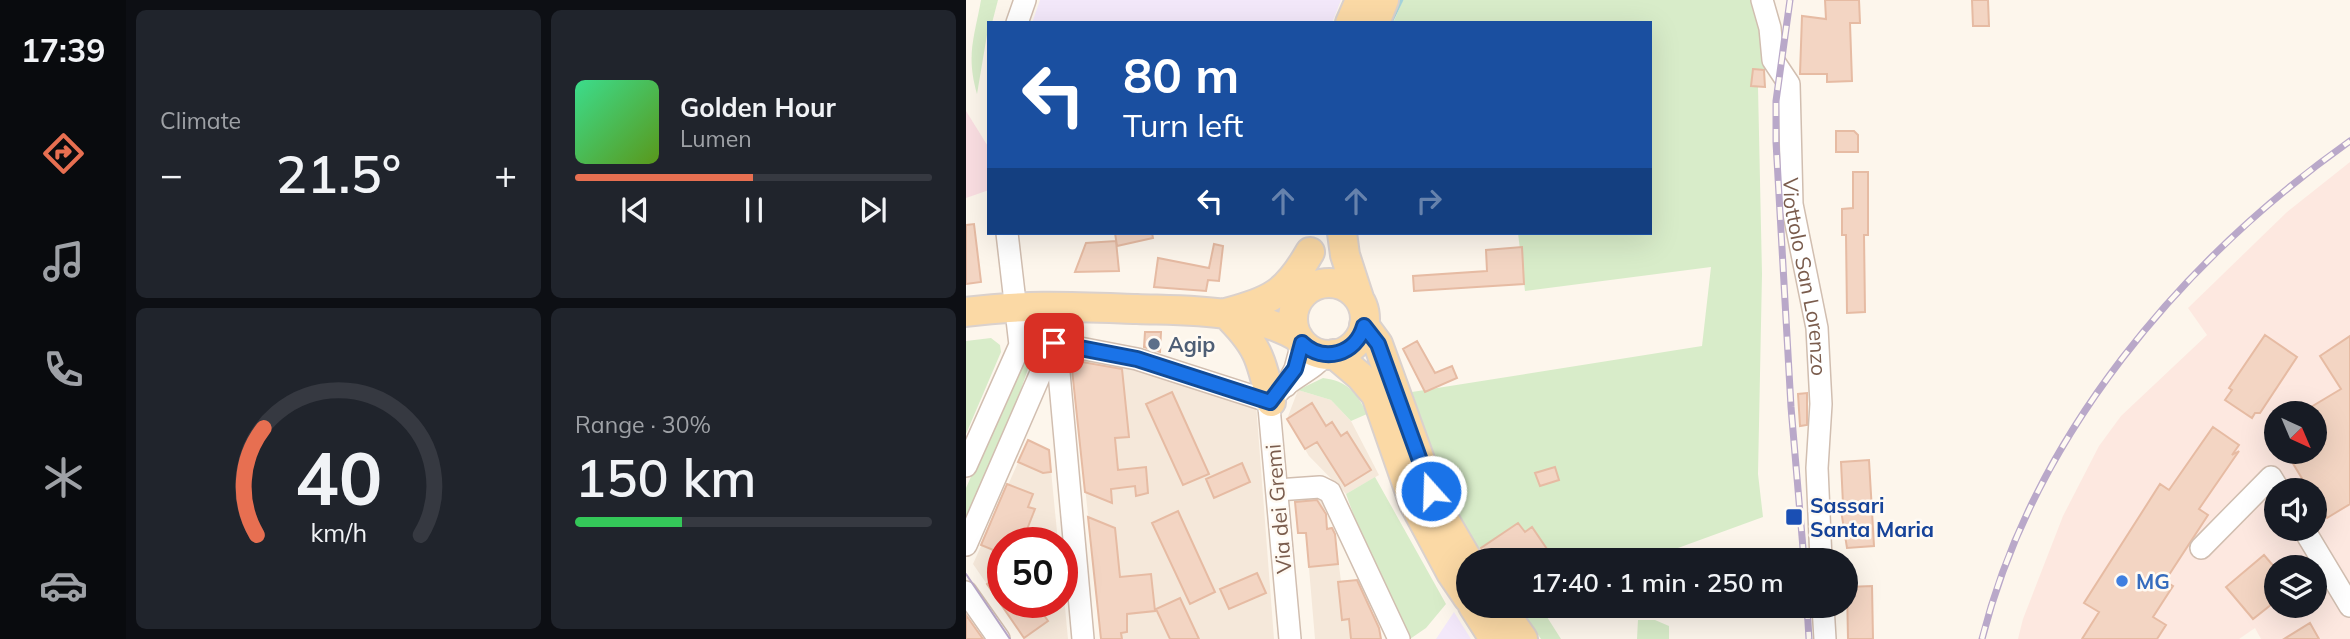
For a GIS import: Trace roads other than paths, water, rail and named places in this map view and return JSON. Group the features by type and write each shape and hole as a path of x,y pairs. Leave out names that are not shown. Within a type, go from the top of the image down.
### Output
{"main road":[{"path":"1351,21 1360,0"},
{"path":"1376,21 1384,0"},
{"path":"1320,354 1354,345 1364,326 1364,311 1345,255 1342,235"},
{"path":"1313,242 1293,314 1320,354"},
{"path":"1225,313 1330,282 1351,290 1359,298"},
{"path":"966,312 1016,305 1053,306 1225,313 1267,322 1360,376 1376,395 1414,504 1456,580"},
{"path":"1225,313 1250,337 1278,394"},
{"path":"1364,326 1378,344 1437,508 1461,548"},
{"path":"1481,618 1494,639"},
{"path":"1508,618 1523,639"}],"street":[{"path":"1018,21 1025,0"},
{"name":"Viottolo San Lorenzo","path":"1762,0 1770,27 1773,60 1789,84 1794,216 1817,328 1821,404 1816,468 1820,548"},
{"path":"966,466 1020,345 1007,235"},
{"path":"1053,306 1054,343 1083,639"},
{"path":"1054,343 1137,359 1278,394"},
{"path":"966,545 1054,343"},
{"name":"Via dei Gremi","path":"1290,639 1277,490 1278,394 1295,369 1320,354"},
{"path":"2201,548 2264,484"},
{"path":"1277,490 1320,487 1331,492 1398,639"},
{"path":"2311,541 2350,606"},
{"path":"966,592 999,639"},
{"path":"1824,618 1825,639"}],"waterway":[{"path":"1391,21 1401,0"}],"tram line":[{"path":"966,574 1010,639"}],"railway":[{"path":"1790,0 1776,101 1776,142 1791,407 1803,548"},
{"path":"1982,639 2006,564 2038,492 2077,423 2122,358 2173,298 2229,241 2288,188 2350,141"},
{"path":"1808,618 1809,639"}],"place":[{"name":"Agip","path":"1154,344"},
{"name":"Sassari Santa Maria","path":"1794,517"},
{"name":"MG","path":"2122,581"}]}
